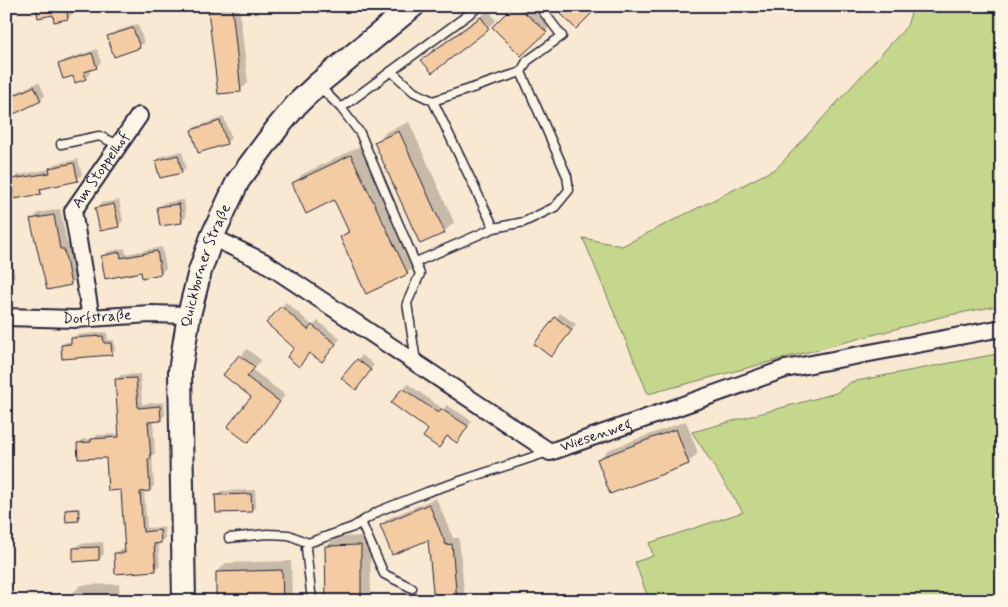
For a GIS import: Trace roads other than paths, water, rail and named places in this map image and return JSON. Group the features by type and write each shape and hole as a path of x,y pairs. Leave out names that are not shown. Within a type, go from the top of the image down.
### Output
{"main road":[{"name":"Quickborner Straße","path":"184,601 180,371 189,315 200,271 212,237 238,181 278,126 297,104 318,84 412,6"}],"street":[{"name":"Am Stoppelhof","path":"91,318 73,211 139,116"},
{"name":"Wiesenweg","path":"212,237 264,262 550,452 785,369 1002,328"},
{"name":"Dorfstraße","path":"6,317 91,318 150,314 189,315"}],"lane":[{"path":"341,108 480,6"},
{"path":"433,101 521,72 527,61 562,36 539,6"},
{"path":"391,71 414,92 433,101 494,228"},
{"path":"416,262 494,228 524,222 555,207 569,190 567,176 521,72"},
{"path":"318,84 341,108 360,133 416,262 420,274 407,303 417,363"},
{"path":"61,144 99,136 120,145"},
{"path":"229,538 267,534 289,535 308,543 353,527 379,511 441,486 550,452"},
{"path":"361,522 384,574 412,588"},
{"path":"308,543 306,548 312,601"}]}
